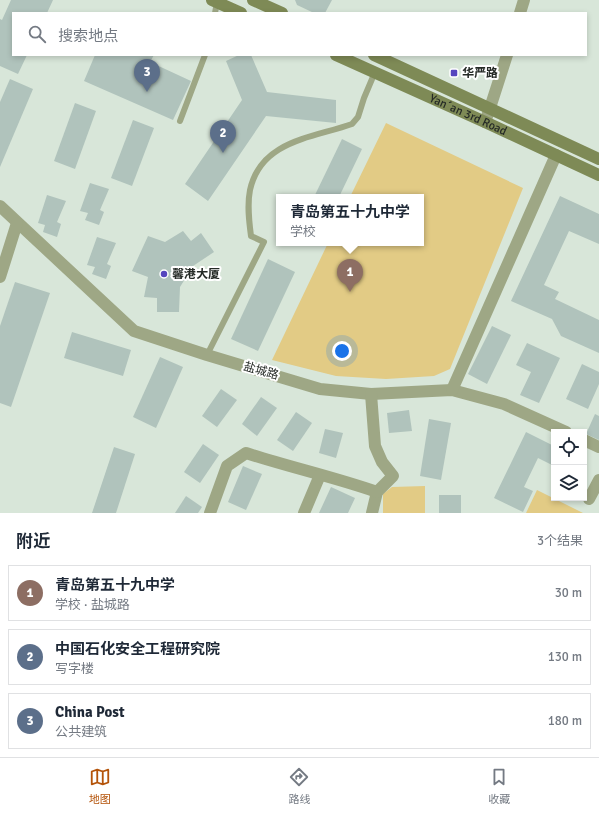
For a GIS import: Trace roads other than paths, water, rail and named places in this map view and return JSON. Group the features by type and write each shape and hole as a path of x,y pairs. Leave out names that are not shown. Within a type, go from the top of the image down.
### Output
{"main road":[{"path":"253,0 280,12"},
{"path":"216,4 238,12"},
{"name":"Yan´an 3rd Road","path":"338,56 599,175"},
{"name":"Yan´an 3rd Road","path":"376,56 599,159"}],"street":[{"path":"520,12 524,0"},
{"path":"485,122 507,56"},
{"path":"452,390 556,155"},
{"name":"盐城路","path":"0,206 134,331 320,389 371,394 452,390 504,404 559,429"},
{"path":"0,276 17,222"},
{"path":"371,394 375,446 382,462 394,476 377,492 372,513"},
{"path":"587,441 599,447"},
{"path":"210,513 227,466 246,453 277,463 349,482 377,492"},
{"path":"304,513 320,474"},
{"path":"591,500 599,480"}],"lane":[{"path":"180,121 205,56"},
{"path":"207,355 264,242 251,236 248,208 252,181 258,169 266,159 287,144 352,124 358,117 375,72"}],"place":[{"name":"华严路","path":"454,73"},
{"name":"China Post","path":"147,92"},
{"name":"中国石化安全工程研究院","path":"223,153"},
{"name":"馨港大厦","path":"164,274"},
{"name":"青岛第五十九中学","path":"350,292"}]}
